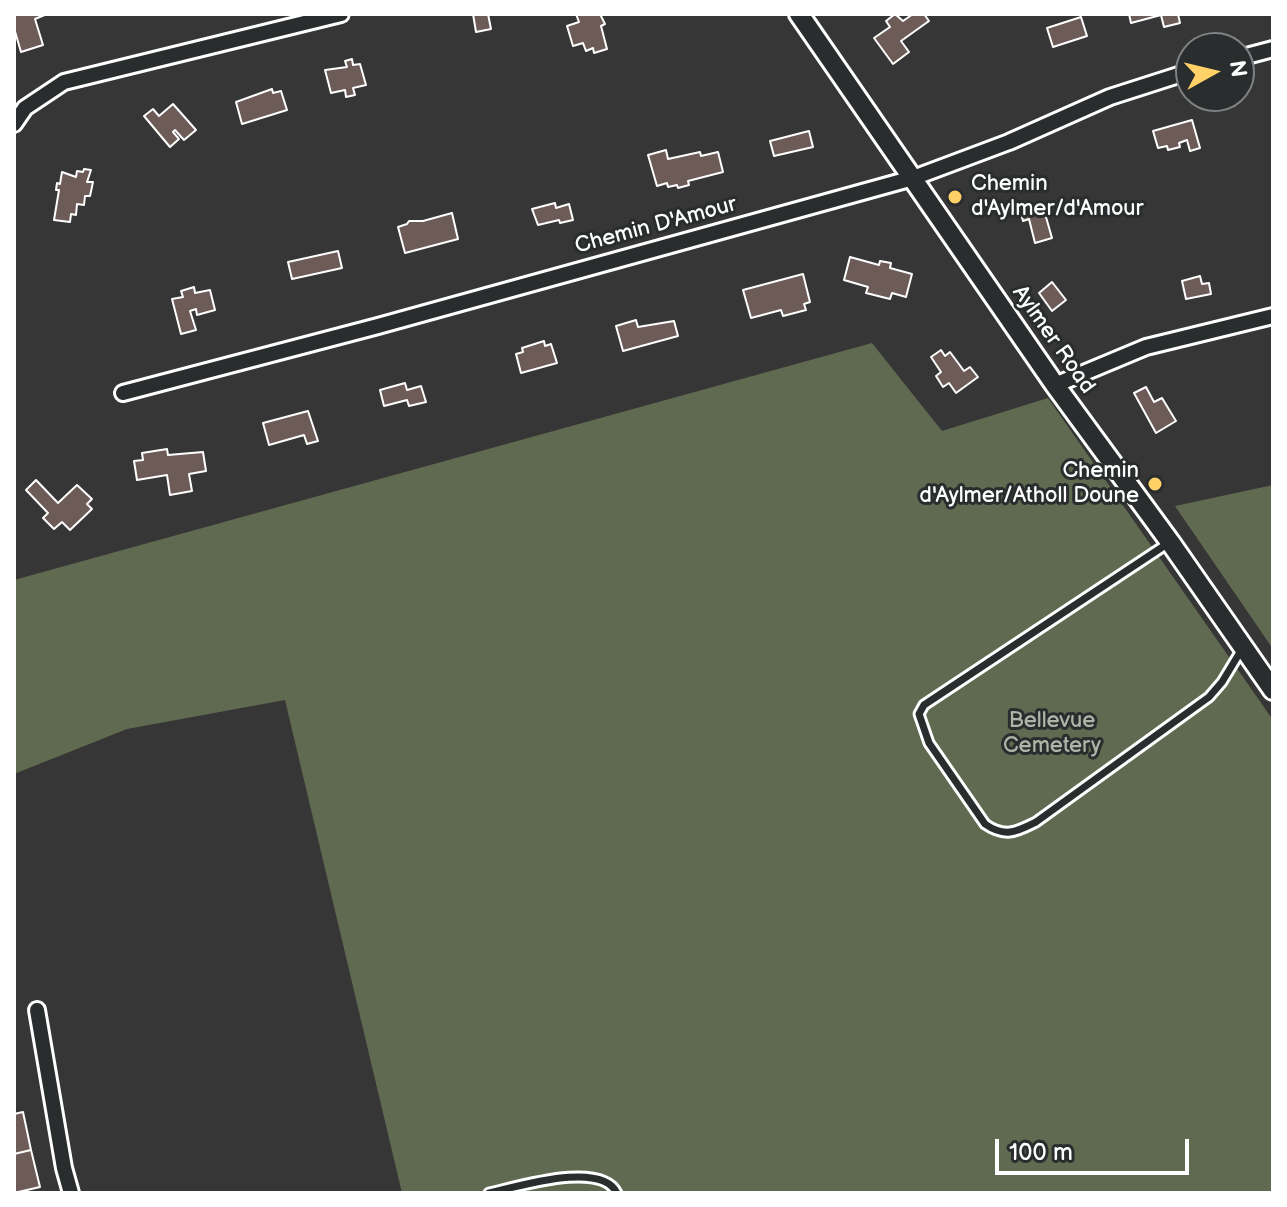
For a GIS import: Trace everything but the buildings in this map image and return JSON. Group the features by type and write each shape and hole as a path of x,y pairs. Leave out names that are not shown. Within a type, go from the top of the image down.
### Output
{"main road":[{"name":"Aylmer Road","path":"799,14 1055,385 1273,690"}],"street":[{"path":"14,124 25,108 64,82 341,14"},
{"name":"Chemin D'Amour","path":"123,393 913,178 1009,142 1110,97 1175,76"},
{"path":"1055,385 1146,347 1273,316"},
{"path":"37,1010 71,1193"}],"lane":[{"path":"1170,542 924,705 919,714 929,743 985,824 997,832 1007,833 1036,822 1209,697 1243,647"},
{"path":"489,1193 568,1176 596,1177 614,1187 617,1193"}],"green space":[{"name":"Bellevue Cemetery","path":"872,343 942,431 1048,398 1273,720 1273,1193 402,1193 285,700 127,729 14,774 14,580"},
{"path":"1273,485 1273,649 1175,506"}],"place":[{"name":"Chemin d'Aylmer/d'Amour","path":"955,197"},
{"name":"Chemin d'Aylmer/Atholl Doune","path":"1155,484"}]}
